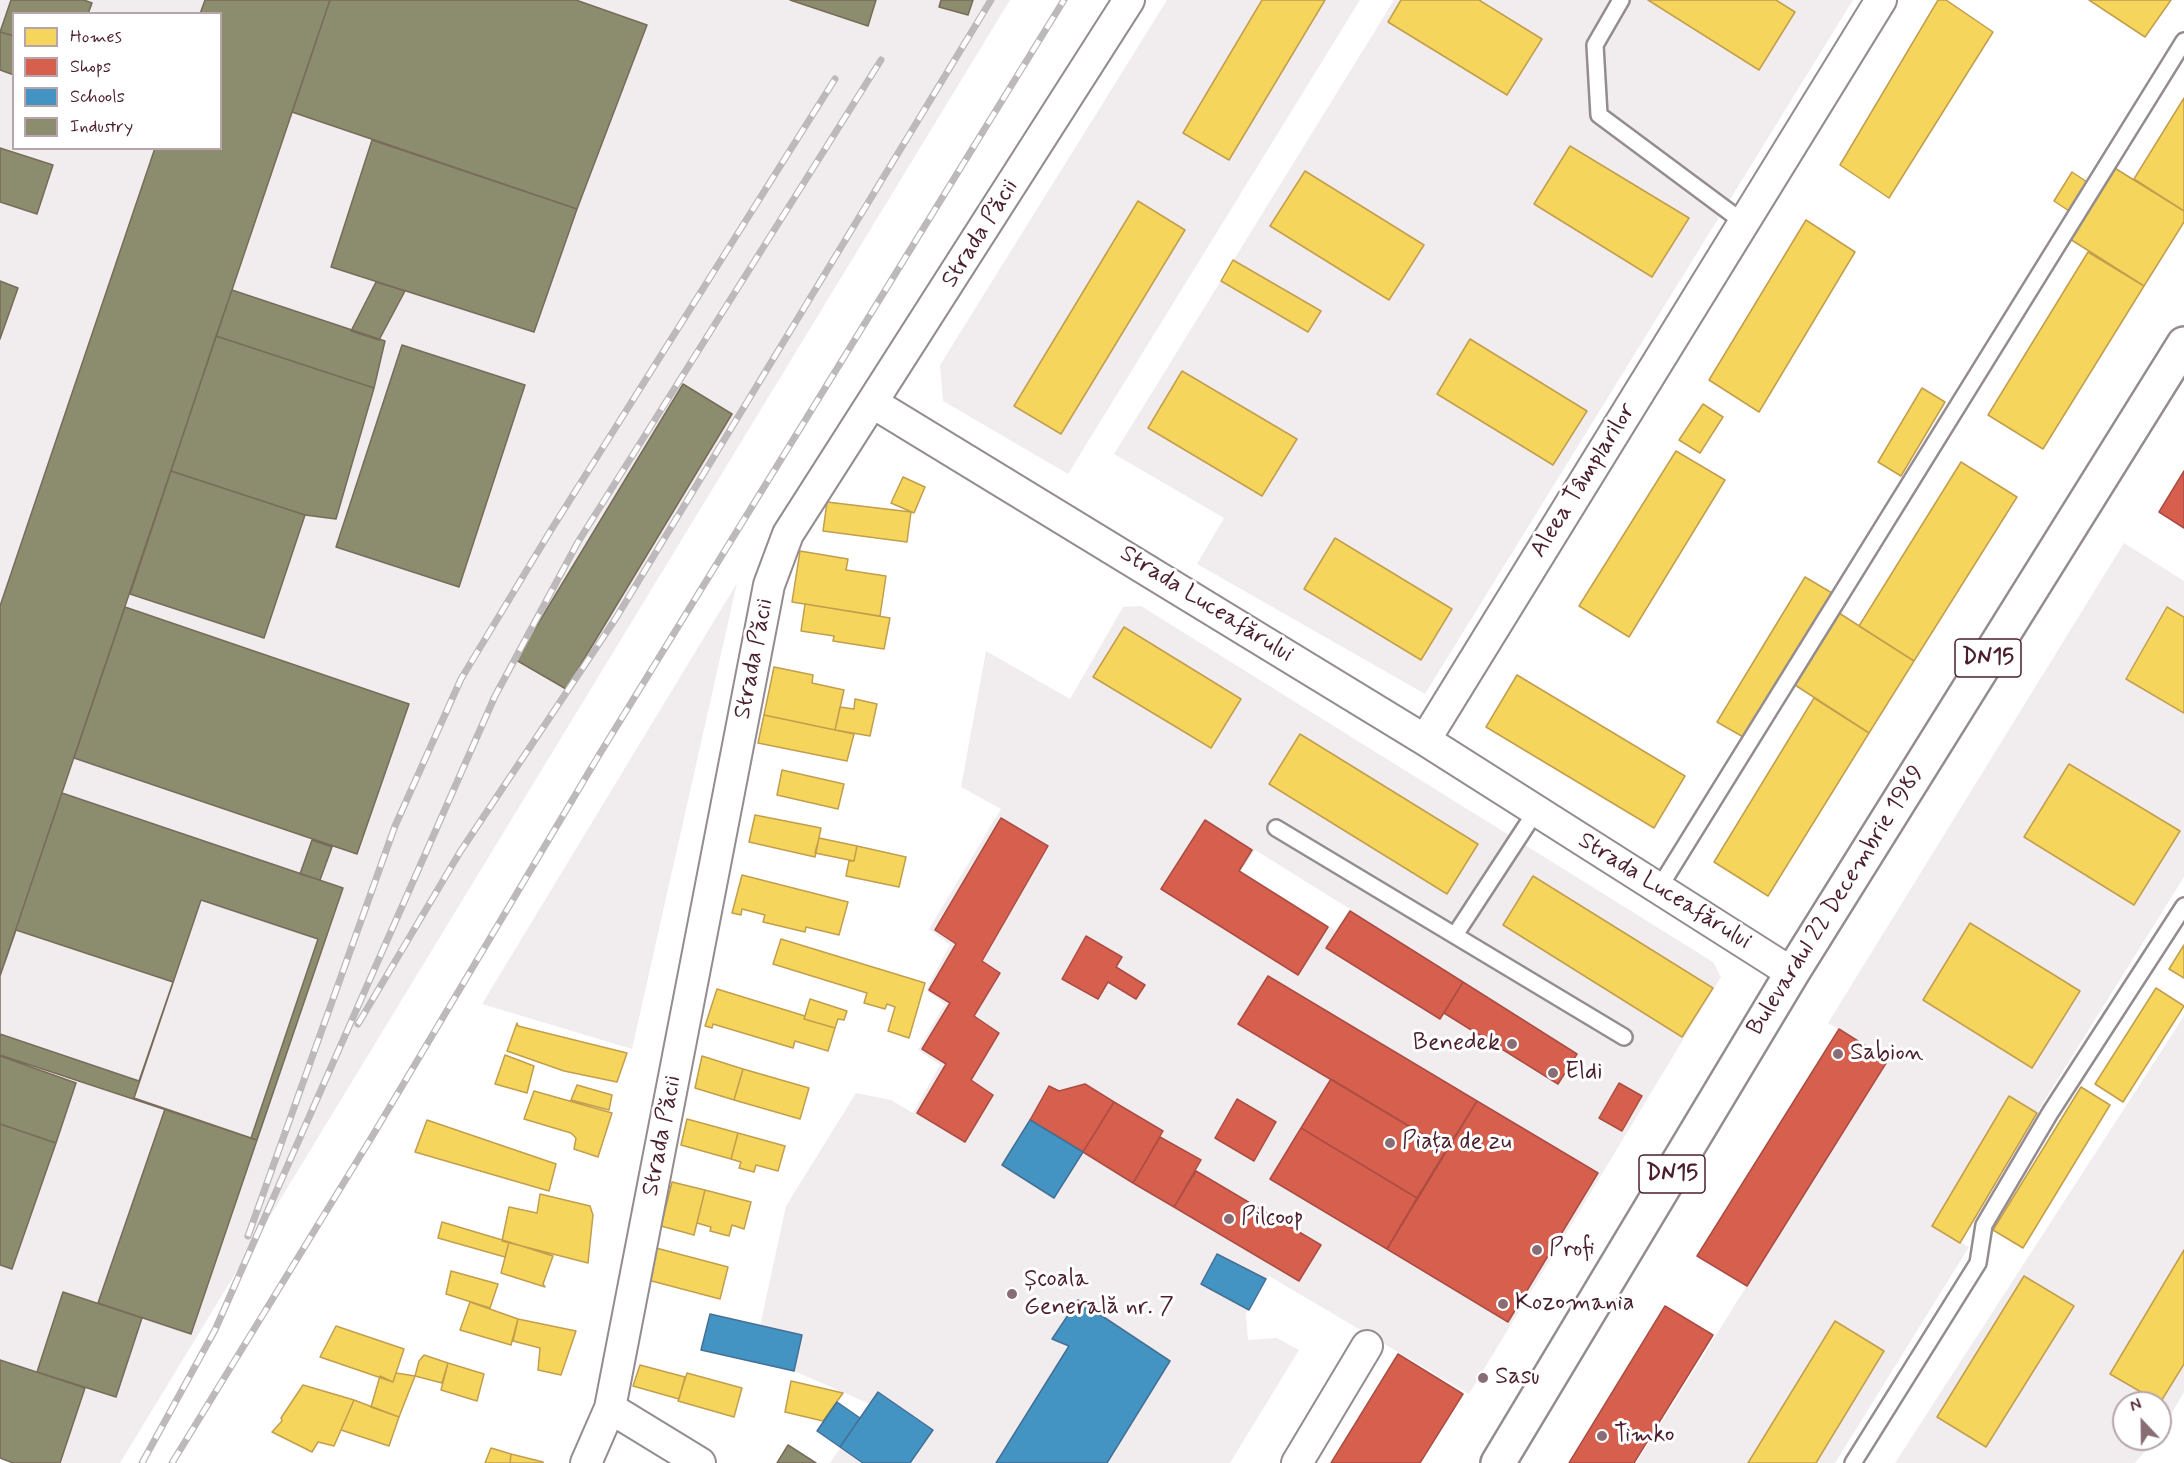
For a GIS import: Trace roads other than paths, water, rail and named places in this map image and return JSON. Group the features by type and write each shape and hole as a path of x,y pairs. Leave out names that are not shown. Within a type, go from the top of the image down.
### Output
{"main road":[{"name":"Bulevardul 22 Decembrie 1989","path":"1498,1463 1792,973 2184,344"}],"street":[{"name":"Strada Păcii","path":"586,1463 610,1408 769,585 788,534 1129,0"},
{"name":"Aleea Tâmplarilor","path":"1425,741 1881,0"},
{"name":"Strada Luceafărului","path":"873,403 1425,741 1792,973"},
{"path":"1297,1463 1367,1346"},
{"path":"610,1408 700,1463"}],"lane":[{"path":"1621,0 1595,45 1599,115 1743,222"},
{"path":"1659,888 2184,41"},
{"path":"1455,936 1536,811"},
{"path":"1276,828 1624,1037"},
{"path":"1853,1463 1978,1263 1984,1225 2050,1113 2184,906"}],"railway":[{"path":"358,1024 460,852 616,618 991,0"},
{"path":"172,1463 373,1135 599,755 1064,0"},
{"path":"142,1463 215,1330 495,696 578,542 881,60"},
{"path":"248,1236 395,826 461,679 551,530 835,79"}],"place":[{"name":"Benedek","path":"1512,1044"},
{"name":"Sabion","path":"1838,1054"},
{"name":"Eldi","path":"1553,1073"},
{"name":"Piața de zu","path":"1390,1143"},
{"name":"Pilcoop","path":"1229,1219"},
{"name":"Profi","path":"1537,1250"},
{"name":"Școala Generală nr. 7","path":"1012,1294"},
{"name":"Kozomania","path":"1503,1304"},
{"name":"Sasu","path":"1483,1378"},
{"name":"Timko","path":"1602,1436"}]}
